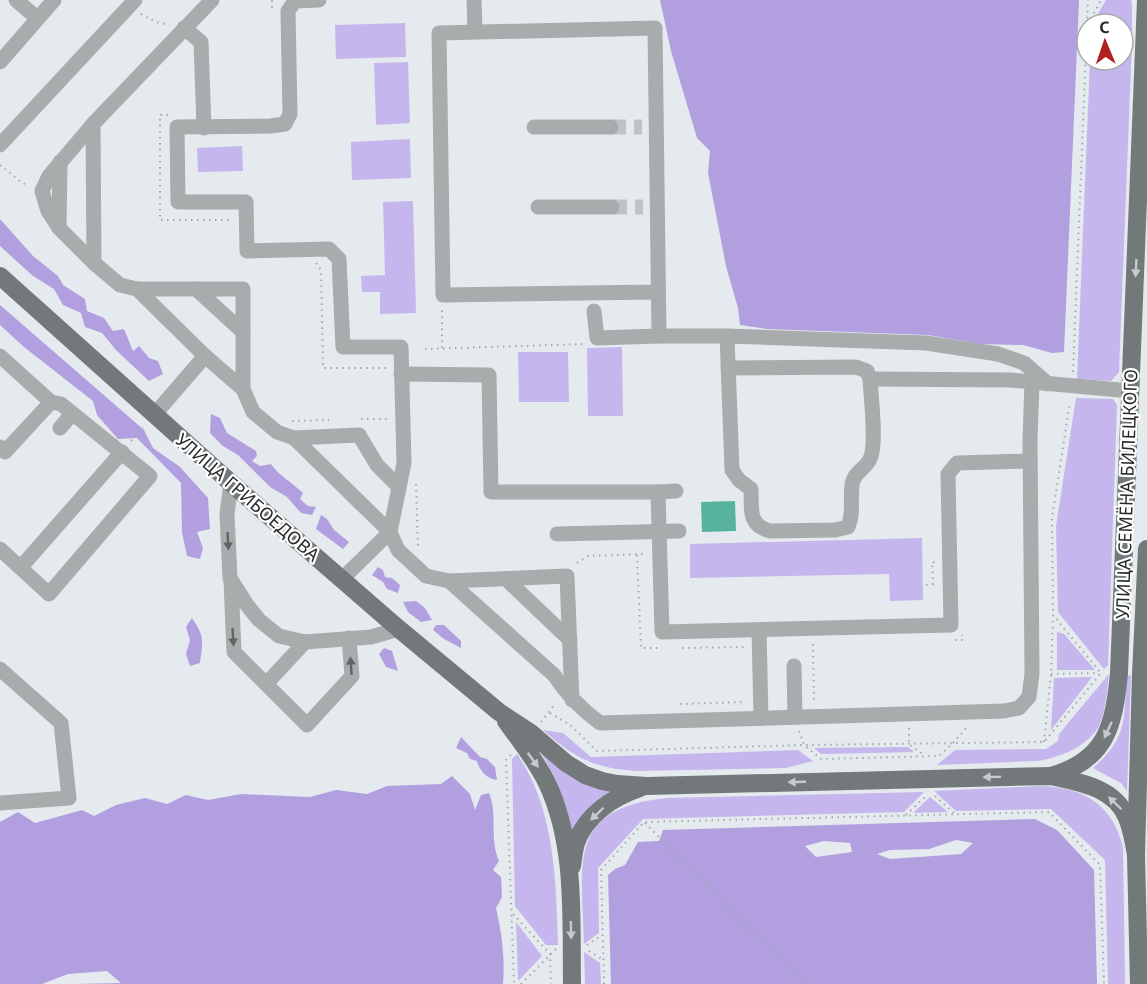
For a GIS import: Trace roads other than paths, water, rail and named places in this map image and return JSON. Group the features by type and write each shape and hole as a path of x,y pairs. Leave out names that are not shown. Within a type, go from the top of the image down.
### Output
{"main road":[{"name":"УЛИЦА СЕМЁНА БИЛЕЦКОГО","path":"1051,776 1066,771 1089,757 1104,739 1115,711 1119,674 1144,100 1146,0"},
{"name":"УЛИЦА ГРИБОЕДОВА","path":"0,276 231,483 399,629 500,712 526,739"},
{"name":"УЛИЦА СЕМЁНА БИЛЕЦКОГО","path":"1139,984 1142,883 1136,855 1147,549"},
{"path":"526,739 585,775 617,784 647,786 1051,776 1082,782 1099,789 1119,806 1126,815 1136,855"},
{"path":"526,739 548,784 562,832 570,877 572,984"},
{"path":"570,877 576,844 593,816 626,793 647,786"}],"street":[{"path":"16,0 37,18"},
{"path":"0,62 54,0"},
{"path":"212,0 93,123 49,176 42,191 48,211 59,228 120,285 136,290 243,289 243,389 253,412 277,432 294,438 359,435 377,465 398,486"},
{"path":"319,0 295,1 288,11 290,114 285,124 177,127 178,202 246,202 247,251 329,249 339,259 343,347 401,347 404,463 390,532 342,579"},
{"path":"474,0 475,31"},
{"path":"0,145 132,3"},
{"path":"184,28 201,42 204,128"},
{"path":"657,292 443,296 440,33 655,28 649,126 650,207 657,292 659,336"},
{"path":"93,123 94,263"},
{"path":"534,127 611,127"},
{"path":"59,228 60,162"},
{"path":"538,207 612,207"},
{"path":"196,289 243,332"},
{"path":"136,290 243,389"},
{"path":"449,581 555,675 579,708 600,723 1004,711 1018,708 1029,697 1032,674 1030,460 1040,383 1024,363 998,354 926,344 727,336 597,338 594,311"},
{"path":"727,336 728,368 732,470 739,480 751,489 752,518 760,528 770,531 835,530 848,527 852,518 852,483 858,471 870,461 873,448 870,380 867,371 856,367 728,368"},
{"path":"0,356 51,402 61,404 150,476 49,594 0,549"},
{"path":"155,414 206,356"},
{"path":"401,374 489,375 491,492 676,491"},
{"path":"870,380 1010,380 1130,391"},
{"path":"2,454 51,402"},
{"path":"60,428 72,414"},
{"path":"294,438 390,532 398,550 426,576 449,581 567,576 570,640 568,695"},
{"path":"21,567 122,452"},
{"path":"658,492 662,632 951,625 948,474 957,463 1030,460"},
{"path":"231,483 227,514 234,651 307,725 352,676 350,638"},
{"path":"557,534 679,531"},
{"path":"230,579 259,620 279,636 305,642 372,637 399,629"},
{"path":"506,579 570,640"},
{"path":"759,630 761,718"},
{"path":"267,683 305,642"},
{"path":"794,666 795,717"},
{"path":"0,669 61,723 69,798 0,803"}],"tunnel":[{"path":"611,127 642,127"},
{"path":"612,207 643,207"}]}
